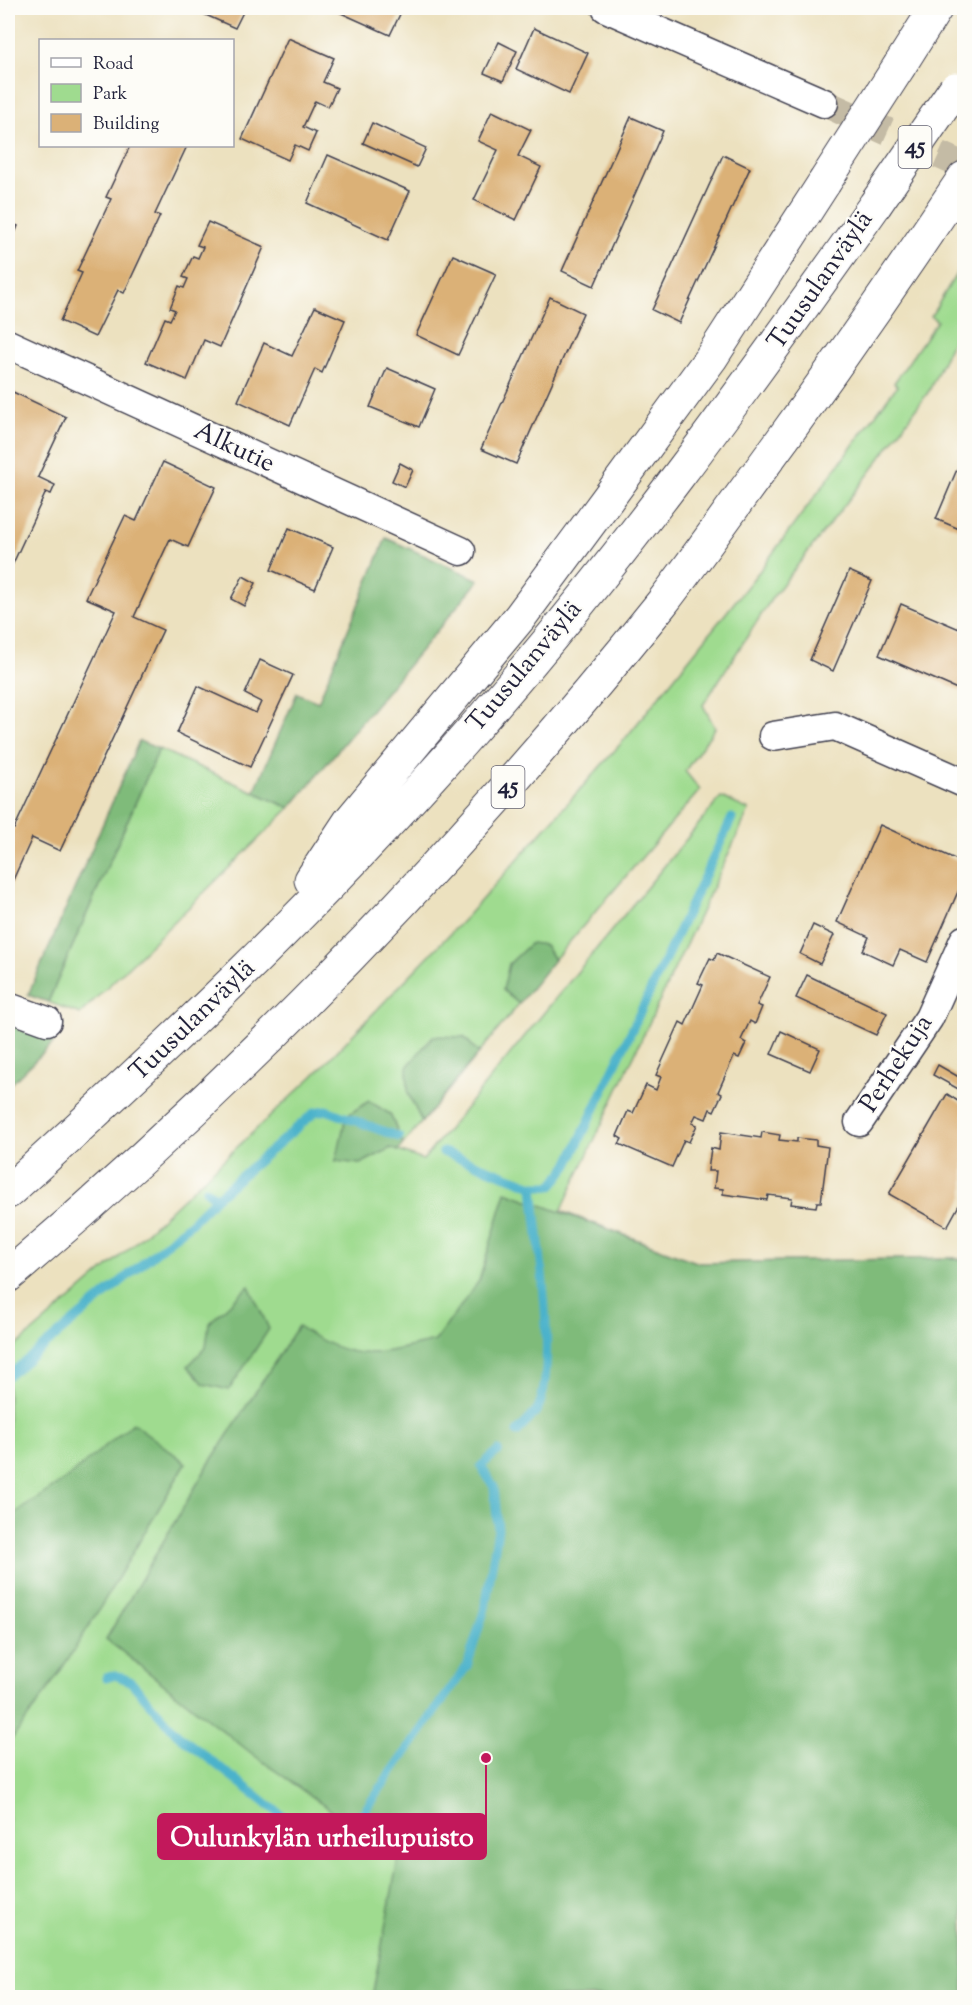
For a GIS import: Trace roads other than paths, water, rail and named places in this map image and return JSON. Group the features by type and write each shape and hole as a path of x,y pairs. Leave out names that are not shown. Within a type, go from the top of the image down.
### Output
{"highway":[{"path":"260,957 350,821 520,617 691,385 936,8"},
{"name":"Tuusulanväylä","path":"8,1192 150,1063 260,957 468,736 615,559 748,384 960,82"},
{"name":"45","path":"8,1276 96,1201 309,999 518,777 671,591 800,416 964,178"}],"street":[{"path":"606,8 824,103"},
{"name":"Alkutie","path":"8,345 461,551"},
{"path":"772,736 835,726 964,783"},
{"name":"Perhekuja","path":"859,1122 929,1018 964,940"},
{"path":"8,1006 47,1022"}],"waterway":[{"path":"443,1152 533,1186 552,1186 568,1165 732,818"},
{"path":"206,1190 216,1198 315,1112 326,1110 399,1137"},
{"path":"517,1432 538,1408 544,1388 546,1363 545,1300 533,1186"},
{"path":"8,1376 192,1222 216,1198"},
{"path":"106,1678 115,1675 130,1681 177,1734 324,1848 357,1821 467,1666 485,1608 498,1529 494,1487 481,1466 498,1451"}],"tunnel":[{"path":"824,103 964,166"}],"place":[{"name":"Oulunkylän urheilupuisto","path":"486,1758"}]}
